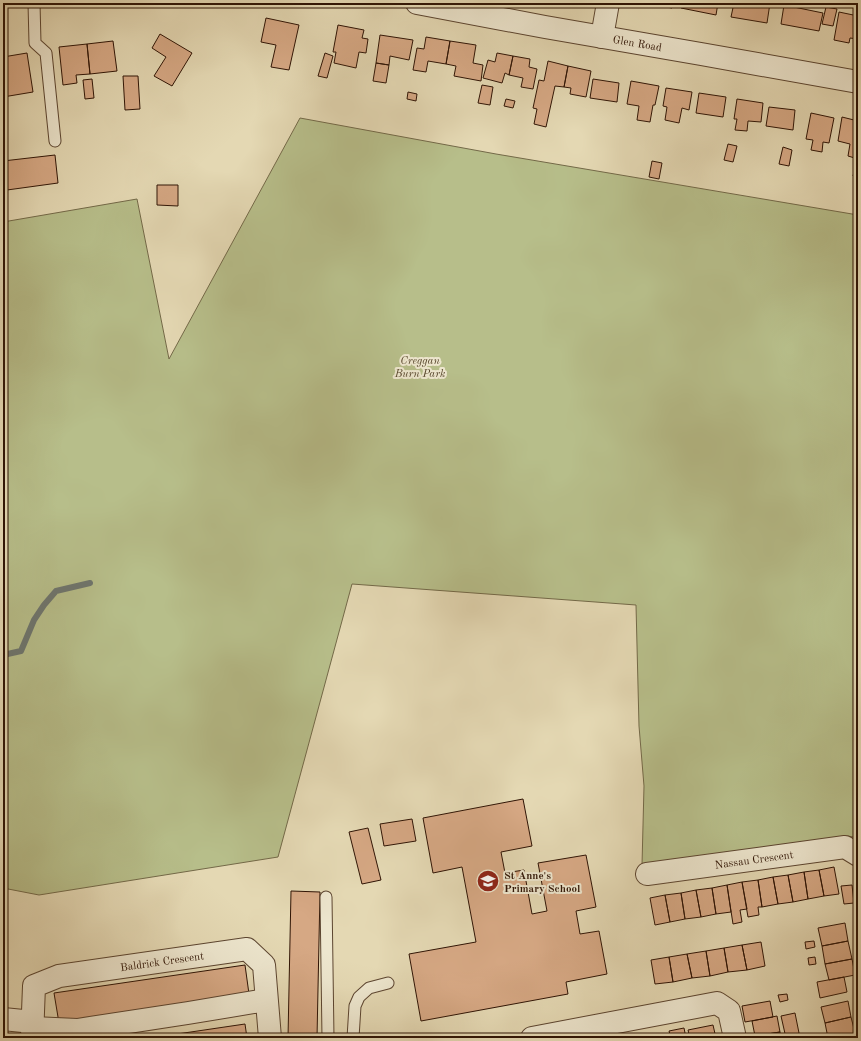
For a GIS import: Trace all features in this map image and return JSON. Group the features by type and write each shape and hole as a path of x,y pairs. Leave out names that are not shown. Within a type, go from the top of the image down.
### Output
{"street":[{"name":"Glen Road","path":"417,3 858,82"},
{"path":"602,37 608,3"},
{"name":"Nassau Crescent","path":"647,874 844,846 858,855"},
{"name":"Baldrick Crescent","path":"33,1029 34,986 59,976 248,949 264,965 270,1038"},
{"path":"3,1019 33,1029 77,1030 266,1000"},
{"path":"532,1038 717,1003 729,1011 735,1038"}],"lane":[{"path":"34,3 36,43 46,53 55,141"},
{"path":"326,897 328,1038"},
{"path":"353,1038 355,1006 359,997 369,988 388,983"}],"green space":[{"name":"Creggan Burn Park","path":"300,118 496,154 858,215 858,838 848,836 642,865 644,786 639,726 636,605 352,584 278,857 39,895 3,888 3,222 137,199 169,359"}],"building":[{"path":"644,3 673,3 672,8"},
{"path":"682,3 718,3 716,15 681,8"},
{"path":"734,3 770,3 767,23 731,17"},
{"path":"784,5 823,13 819,31 781,24"},
{"path":"826,7 837,9 833,26 822,24"},
{"path":"839,12 858,16 858,39 850,38 849,43 834,40"},
{"path":"266,18 299,25 289,70 271,67 276,45 261,42"},
{"path":"338,25 364,30 362,38 368,39 366,53 359,52 356,68 334,63 336,52 333,52"},
{"path":"160,34 192,53 172,86 154,76 166,57 152,48"},
{"path":"380,35 413,40 409,60 390,56 389,65 376,63"},
{"path":"426,37 450,41 446,64 428,61 426,72 413,70 417,48 424,49"},
{"path":"113,41 117,71 90,74 87,44"},
{"path":"450,41 476,45 473,63 483,65 481,81 454,76 456,66 446,64"},
{"path":"87,44 90,74 76,75 77,83 63,85 59,47"},
{"path":"27,53 33,92 3,97 3,57"},
{"path":"325,53 333,56 327,78 318,76"},
{"path":"497,53 513,56 509,75 505,73 502,83 483,78 488,60 495,62"},
{"path":"513,56 530,59 529,67 537,69 533,89 521,87 523,78 509,75"},
{"path":"548,61 568,66 564,87 555,86 546,127 534,124 537,109 533,108 539,80 544,81"},
{"path":"376,63 389,65 386,83 373,81"},
{"path":"568,66 591,71 586,97 570,94 571,88 564,87"},
{"path":"123,76 138,76 140,109 125,110"},
{"path":"92,79 94,98 85,99 83,80"},
{"path":"593,79 619,83 617,102 590,98"},
{"path":"631,81 659,86 655,105 653,105 650,122 637,120 639,106 627,104"},
{"path":"482,85 493,87 490,105 478,103"},
{"path":"666,88 692,92 689,110 682,108 679,123 665,120 667,107 663,106"},
{"path":"408,92 417,94 416,101 407,99"},
{"path":"699,93 726,97 723,117 696,113"},
{"path":"506,99 515,101 513,108 504,106"},
{"path":"737,99 763,103 761,122 748,121 747,131 735,130 737,119 734,119"},
{"path":"769,107 795,110 793,130 766,126"},
{"path":"811,113 834,118 829,143 823,142 822,152 811,150 813,140 806,139"},
{"path":"842,117 858,121 858,159 848,156 850,144 838,141"},
{"path":"728,144 737,146 733,162 724,160"},
{"path":"783,147 792,150 789,166 779,164"},
{"path":"55,155 58,183 7,190 3,161"},
{"path":"858,160 858,177 853,176"},
{"path":"652,161 662,163 659,179 649,177"},
{"path":"157,185 178,185 178,206 157,205"},
{"path":"523,799 532,846 501,852 505,873 524,870 532,914 547,911 538,863 586,855 596,907 576,911 580,934 599,931 607,974 566,982 568,994 421,1021 409,954 476,942 462,867 433,873 423,818"},
{"path":"412,819 416,841 384,846 380,824"},
{"path":"368,828 381,880 362,884 349,832"},
{"path":"834,867 839,894 824,896 819,870"},
{"path":"819,870 824,896 808,899 804,872"},
{"path":"804,872 808,899 793,902 788,875"},
{"path":"788,875 793,902 778,904 773,877"},
{"path":"773,877 778,904 762,907 758,880"},
{"path":"758,880 762,907 758,907 759,915 748,917 742,882"},
{"path":"742,882 747,909 740,910 742,922 733,924 727,885"},
{"path":"727,885 731,912 716,914 712,888"},
{"path":"852,885 854,903 844,904 841,886"},
{"path":"712,888 716,914 701,917 696,890"},
{"path":"696,890 701,917 685,919 681,893"},
{"path":"291,891 320,892 317,1038 288,1038"},
{"path":"681,893 685,919 670,922 665,895"},
{"path":"665,895 670,922 655,925 650,898"},
{"path":"845,923 848,941 822,946 818,928"},
{"path":"814,941 815,947 806,949 805,942"},
{"path":"848,941 852,959 825,964 822,946"},
{"path":"761,942 765,966 747,970 742,945"},
{"path":"742,945 747,970 728,972 724,948"},
{"path":"724,948 728,972 710,976 706,951"},
{"path":"706,951 710,976 692,978 687,954"},
{"path":"687,954 692,978 673,982 669,957"},
{"path":"669,957 673,982 655,984 651,960"},
{"path":"815,957 816,964 809,965 808,958"},
{"path":"852,959 855,975 829,980 825,964"},
{"path":"245,965 249,994 59,1023 54,993"},
{"path":"844,977 847,992 820,998 817,982"},
{"path":"787,994 788,1000 780,1002 778,995"},
{"path":"770,1001 773,1017 745,1022 742,1006"},
{"path":"848,1001 851,1017 825,1023 821,1007"},
{"path":"795,1013 800,1038 786,1038 781,1016"},
{"path":"777,1016 780,1032 755,1036 752,1021"},
{"path":"851,1017 855,1033 828,1038 825,1023"},
{"path":"245,1024 247,1038 150,1038"},
{"path":"713,1025 716,1038 690,1038 688,1030"},
{"path":"684,1028 686,1038 671,1038 669,1031"},
{"path":"780,1032 781,1038 756,1038 755,1036"}],"waterway":[{"path":"3,655 21,651 34,620 56,591 90,583"}],"place":[{"name":"St Anne's Primary School","path":"488,881"}]}
